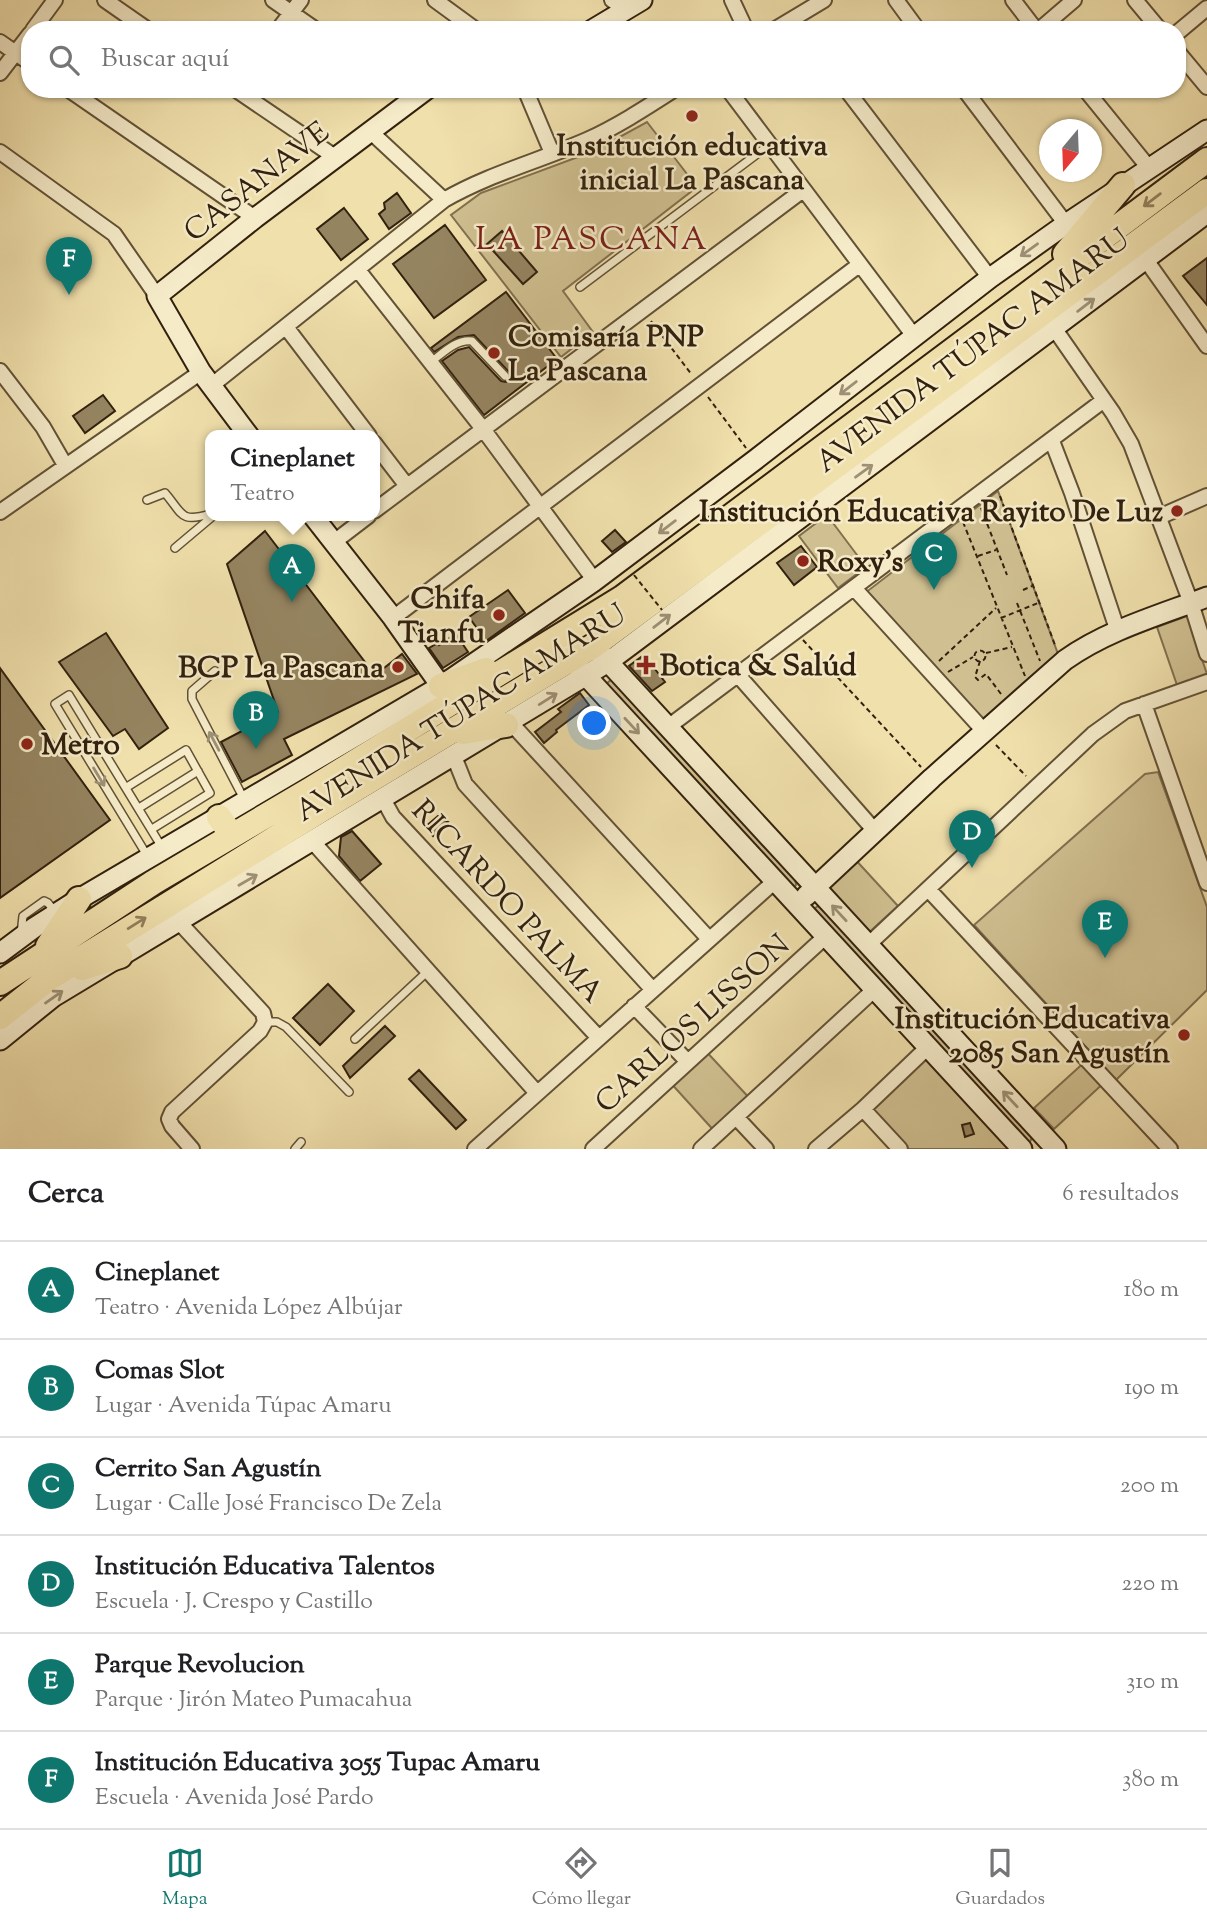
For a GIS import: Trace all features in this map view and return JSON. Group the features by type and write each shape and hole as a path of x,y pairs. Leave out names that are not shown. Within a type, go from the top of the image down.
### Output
{"highway":[{"name":"AVENIDA TÚPAC AMARU","path":"1,978 154,882 225,826 545,646 622,598 1207,160"},
{"path":"1038,286 1123,185"},
{"name":"AVENIDA TÚPAC AMARU","path":"0,1017 48,979 321,810 451,744 600,654 1207,191"},
{"path":"441,686 545,646"},
{"path":"451,744 508,723"},
{"path":"43,954 79,900"},
{"path":"48,979 120,956"}],"main road":[{"path":"604,21 626,3"},
{"name":"CASANAVE","path":"157,296 370,132 408,98"},
{"name":"AVENIDA TÚPAC AMARU","path":"0,953 56,914 156,854 225,826 246,802 441,686 595,581 990,278 1066,223 1207,130"},
{"name":"AVENIDA TÚPAC AMARU","path":"600,654 1054,328 1207,214"},
{"path":"157,296 206,379 245,430"},
{"path":"317,521 393,618 441,686"},
{"path":"797,904 984,732 1052,665 1118,632 1199,600"},
{"path":"575,627 1051,1147"},
{"path":"545,646 579,668 1022,1149"},
{"name":"AVENIDA TÚPAC AMARU","path":"508,723 579,668"},
{"name":"AVENIDA TÚPAC AMARU","path":"0,1040 53,997 178,920 313,842 382,797 451,744"}],"street":[{"path":"39,21 55,0"},
{"path":"105,0 135,21"},
{"path":"273,0 303,21"},
{"path":"285,21 301,0"},
{"path":"435,0 464,21"},
{"path":"732,0 742,21"},
{"path":"800,21 824,0"},
{"path":"896,0 911,21"},
{"path":"1013,0 1030,21"},
{"path":"1048,21 1073,0"},
{"path":"1135,0 1152,21"},
{"path":"1186,26 1207,8"},
{"path":"0,42 21,57"},
{"path":"0,73 21,45"},
{"path":"1186,62 1207,87"},
{"path":"81,98 255,218"},
{"path":"248,98 334,158"},
{"path":"529,98 552,153"},
{"path":"0,512 65,465 286,327 444,200 469,186 587,140 662,98"},
{"path":"735,98 915,336"},
{"path":"853,98 990,278"},
{"path":"971,98 1066,223"},
{"path":"1092,98 1149,168"},
{"path":"370,132 444,200"},
{"path":"0,152 114,234 157,296"},
{"path":"380,506 803,190"},
{"path":"1146,260 1207,345"},
{"path":"393,618 859,265"},
{"path":"358,270 482,429 595,581"},
{"path":"286,327 364,430"},
{"path":"1054,328 1131,444 1159,517 1199,600 1207,654"},
{"path":"0,371 43,427 65,465"},
{"path":"668,727 1104,400"},
{"path":"1052,441 1118,632"},
{"path":"380,451 407,486"},
{"path":"1159,517 1207,496"},
{"path":"334,542 361,521"},
{"path":"855,588 984,732"},
{"path":"737,674 875,831"},
{"path":"868,945 1093,734 1125,711 1207,682"},
{"path":"1144,704 1207,883"},
{"path":"508,723 709,939"},
{"path":"451,744 465,784 653,990"},
{"name":"RICARDO PALMA","path":"382,797 393,817 599,1038"},
{"path":"313,842 537,1093"},
{"path":"475,1149 775,881"},
{"path":"928,889 1170,1149"},
{"path":"178,920 263,1013 265,1022 260,1031 172,1112 169,1119 172,1126 192,1149"},
{"name":"CARLOS LISSON","path":"593,1149 826,936"},
{"path":"701,1149 874,989"},
{"path":"635,1006 688,1062"},
{"path":"816,1149 928,1047"},
{"path":"863,1109 900,1149"},
{"path":"736,1117 766,1149"}],"lane":[{"path":"580,287 769,145"},
{"path":"431,363 452,346 468,340 505,376"},
{"path":"147,500 166,493 181,515 192,519 205,516"},
{"path":"175,548 205,520"},
{"path":"215,671 192,691 192,699 246,802"},
{"path":"69,695 152,829 156,854 55,704 69,695"},
{"path":"127,787 186,750 210,793 152,829"},
{"path":"139,808 198,772"},
{"path":"355,1040 428,971"},
{"path":"265,1022 286,1027 349,1092"},
{"path":"295,1149 301,1142"}],"path":[{"path":"995,483 1039,603 1052,665"},
{"path":"981,508 1007,575"},
{"path":"963,521 1027,681"},
{"path":"977,557 997,550"},
{"path":"634,575 662,610"},
{"path":"1023,590 1033,586"},
{"path":"1017,603 1052,665"},
{"path":"1001,618 1039,603"},
{"path":"935,666 997,607"},
{"path":"795,631 932,778"},
{"path":"985,653 1013,647"},
{"path":"944,675 974,656 977,650 984,650 985,653"},
{"path":"985,653 975,677 978,680 986,674 1006,700"},
{"path":"974,656 980,661"},
{"path":"984,732 1036,787"}],"shaded area":[{"name":"LA PASCANA","path":"647,122 697,187 563,291 593,332 561,357 451,215 481,193 594,151"},
{"path":"998,491 1058,654 985,722 865,593"},
{"path":"827,515 866,567 838,588 799,536"},
{"path":"1187,616 1207,674 1177,685 1157,627"},
{"path":"614,677 795,876 796,885 793,888 604,686"},
{"path":"1158,772 1207,907 1207,990 1116,1080 974,925 1145,774"},
{"path":"853,857 898,906 864,937 819,889"},
{"path":"818,906 829,912 1029,1131 1032,1137 1030,1142 1025,1142 814,909"},
{"path":"928,1047 1022,1149 900,1149 863,1109"},
{"path":"703,1048 753,1102 717,1134 668,1080"},
{"path":"1088,1059 1107,1080 1054,1129 1034,1108"}],"building":[{"path":"397,193 411,213 389,229 379,214 385,209 384,203"},
{"path":"344,208 368,239 341,260 317,229"},
{"path":"445,225 486,280 434,318 393,264"},
{"path":"502,231 537,272 523,284 487,244"},
{"path":"1207,258 1207,305 1183,276"},
{"name":"Comisaría PNP La Pascana","path":"506,292 557,359 484,415 442,361 458,350 469,347 501,381 510,380 509,372 474,335 458,337 434,352 431,348"},
{"path":"103,395 115,411 85,433 73,416"},
{"path":"615,530 626,542 612,552 602,541"},
{"path":"265,531 375,675 402,654 417,674 284,739 292,755 242,782 221,742 278,712 227,564"},
{"path":"801,546 817,567 794,585 777,563"},
{"path":"508,590 525,613 486,641 469,617"},
{"path":"106,633 168,728 139,749 125,729 113,736 59,662"},
{"path":"456,634 468,652 443,668 429,648"},
{"path":"644,655 665,682 652,691 629,666"},
{"name":"Metro","path":"0,668 110,820 0,898"},
{"path":"580,693 589,705 556,730 544,743 535,732 561,712 558,709"},
{"path":"438,816 448,822 433,836 425,827"},
{"path":"352,831 381,864 360,881 339,856 341,837"},
{"path":"328,984 354,1011 320,1045 293,1018"},
{"path":"385,1026 395,1036 350,1078 343,1066"},
{"path":"419,1070 466,1120 456,1129 409,1079"},
{"path":"970,1123 974,1134 965,1137 962,1125"}],"place":[{"name":"Institución educativa inicial La Pascana","path":"692,116"},
{"name":"Institución Educativa 3055 Tupac Amaru","path":"69,295"},
{"name":"Comisaría PNP La Pascana","path":"494,353"},
{"name":"Institución Educativa Rayito De Luz","path":"1177,511"},
{"name":"Roxy's","path":"803,561"},
{"name":"Cerrito San Agustín","path":"934,590"},
{"name":"Cineplanet","path":"292,602"},
{"name":"Chifa Tianfu","path":"499,615"},
{"name":"Botica & Salúd","path":"646,665"},
{"name":"BCP La Pascana","path":"398,667"},
{"name":"Metro","path":"27,744"},
{"name":"Comas Slot","path":"256,749"},
{"name":"Institución Educativa Talentos","path":"972,868"},
{"name":"Parque Revolucion","path":"1105,958"},
{"name":"Institución Educativa 2085 San Agustín","path":"1184,1035"}],"district":[{"name":"LA PASCANA","path":"592,238"}]}
